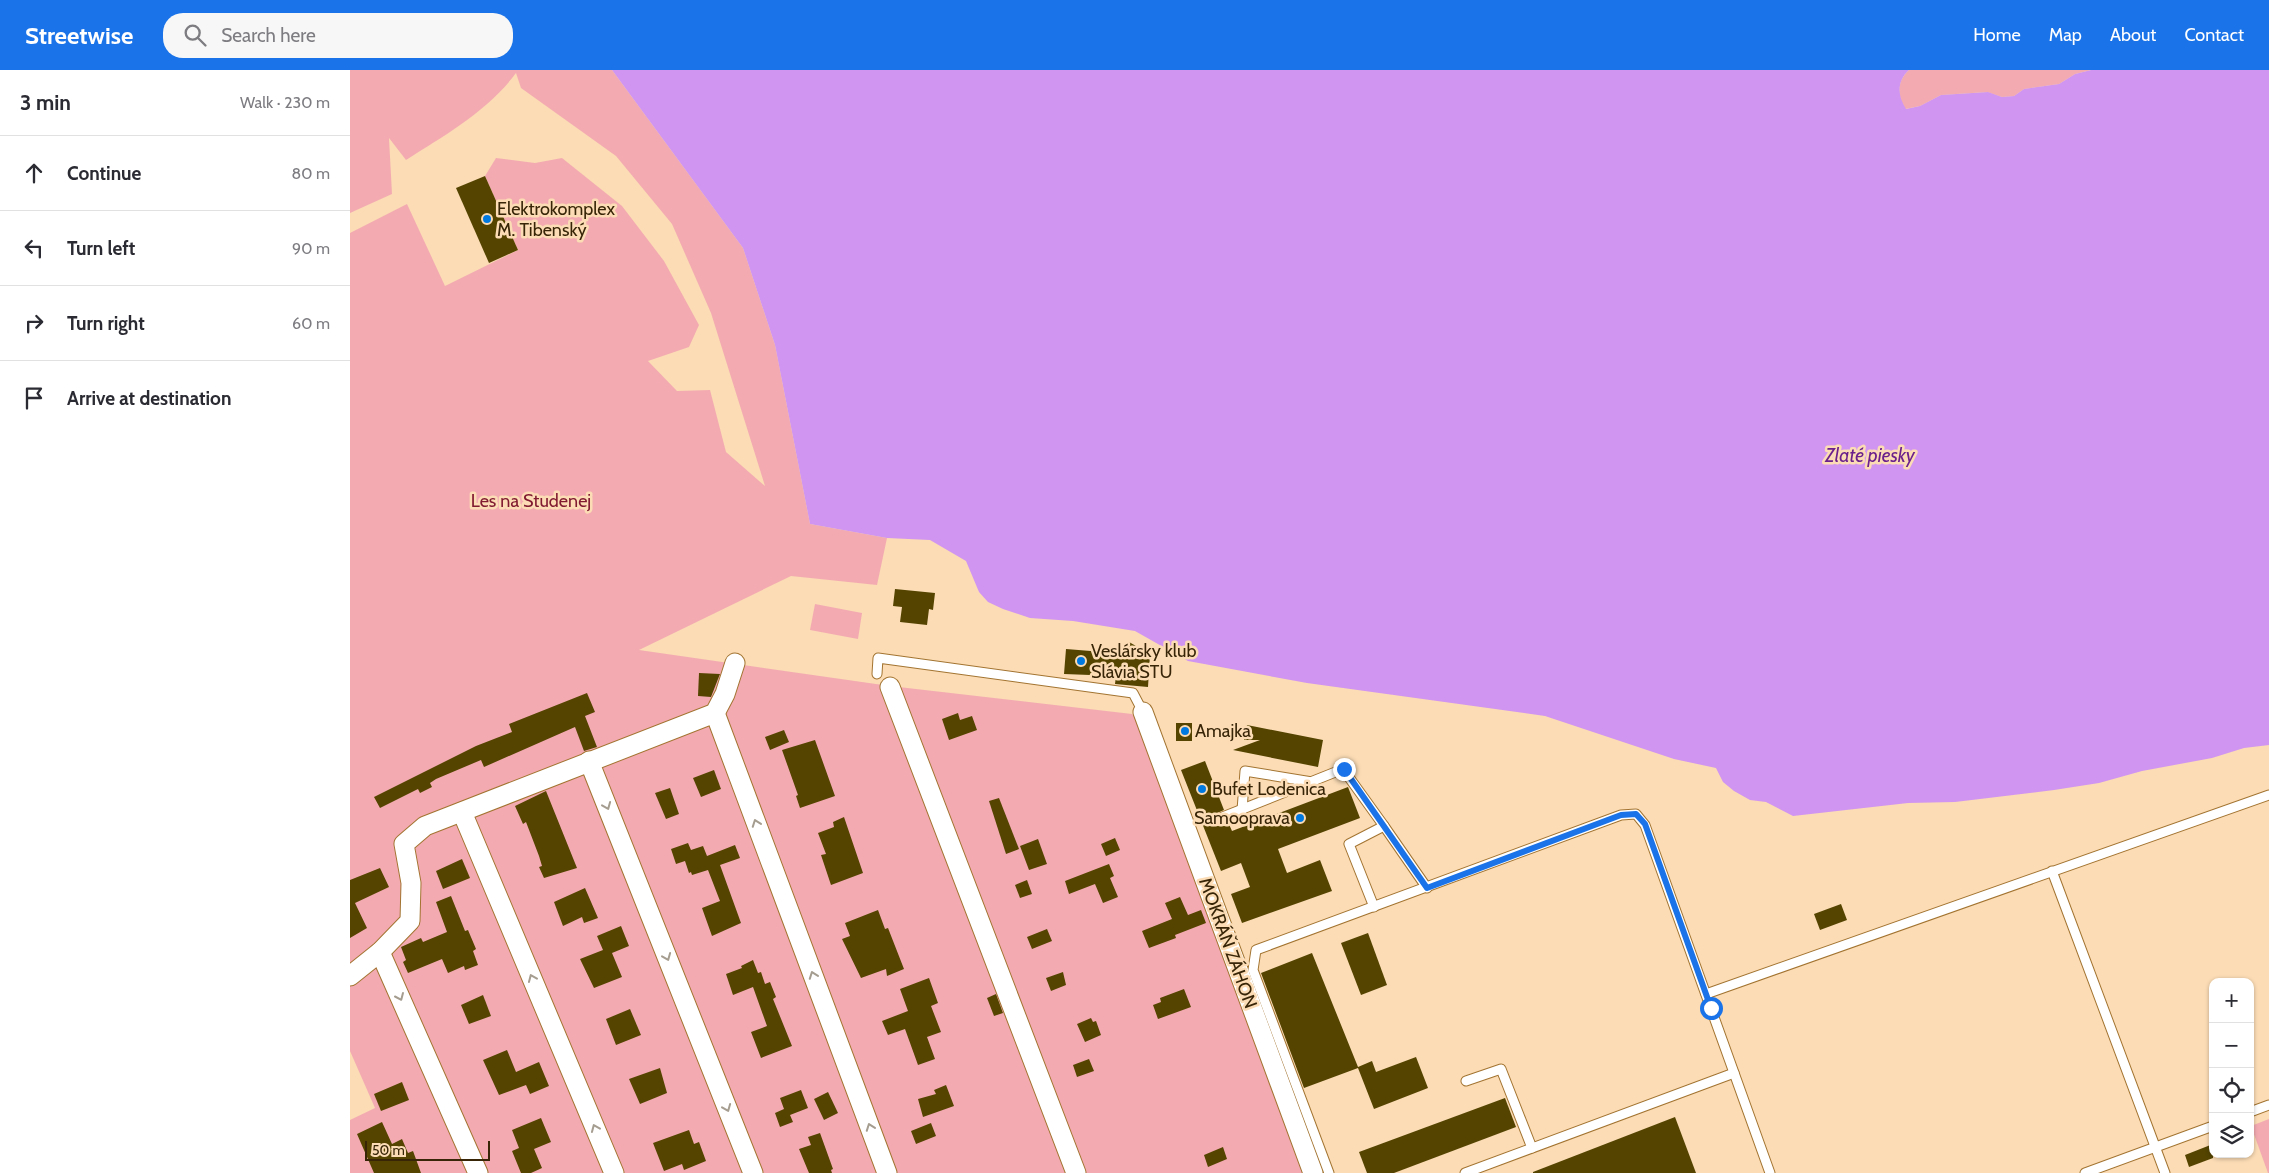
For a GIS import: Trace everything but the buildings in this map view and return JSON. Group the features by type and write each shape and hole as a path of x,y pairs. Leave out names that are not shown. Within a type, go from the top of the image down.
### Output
{"street":[{"path":"350,976 380,952 410,921 411,883 404,844 424,826 715,713 725,694 735,663"},
{"path":"884,680 1076,1173"},
{"name":"MOKRÁŇ ZÁHON","path":"1143,712 1313,1173"},
{"path":"715,713 887,1173"},
{"path":"589,761 753,1173"},
{"path":"462,812 614,1173"},
{"path":"380,952 478,1173"}],"lane":[{"path":"884,680 878,658 1133,693 1143,712"},
{"path":"1220,818 1344,769 1427,888"},
{"path":"1242,810 1245,771 1312,782"},
{"path":"1706,994 2269,795"},
{"path":"1329,1173 1253,970 1256,950 1621,815 1636,814 1645,824 1770,1173"},
{"path":"1374,907 1349,844 1384,826"},
{"path":"2052,872 2165,1173"},
{"path":"1466,1081 1501,1069 1532,1148"},
{"path":"1465,1173 1734,1073"},
{"path":"2254,1111 2269,1105"},
{"path":"2085,1173 2209,1127"}],"green space":[{"name":"Les na Studenej","path":"350,70 612,70 743,248 775,345 810,524 887,538 877,585 791,576 639,650 890,686 1132,714 1161,746 1323,1173 350,1173 350,1120 375,1108 350,1051 350,233 407,204 445,286 518,250 485,176 496,158 535,163 562,158 622,206 664,261 699,325 689,347 648,361 677,391 710,390 726,452 765,486 711,313 672,224 616,156 521,88 516,73 505,87 479,111 451,132 406,160 389,138 392,194 350,213"},
{"path":"1909,70 2091,70 2075,74 2059,84 2024,89 2014,96 2002,97 1987,92 1941,95 1920,106 1905,109 1901,99 1900,83"},
{"path":"815,604 862,613 858,639 810,630"},
{"path":"2269,1119 2269,1173 2254,1134 2254,1125"}],"water":[{"name":"Zlaté piesky","path":"612,70 1909,70 1900,83 1901,99 1906,109 1920,106 1941,95 1988,92 2002,97 2014,96 2024,89 2059,84 2075,74 2091,70 2269,70 2269,745 2244,748 2212,758 2142,771 2099,783 2054,790 1955,802 1908,803 1793,816 1766,802 1750,800 1734,791 1723,782 1716,768 1674,759 1545,716 1307,683 1188,661 1135,631 1073,621 1030,618 1003,609 988,602 979,592 966,561 930,540 887,538 810,524 775,345 743,248"}],"place":[{"name":"Elektrokomplex M. Tibenský","path":"487,219"},
{"name":"Veslársky klub Slávia STU","path":"1081,661"},
{"name":"Amajka","path":"1185,731"},
{"name":"Bufet Lodenica","path":"1202,789"},
{"name":"Samooprava","path":"1300,818"}],"route":[{"path":"1344,769 1427,888 1621,815 1636,814 1645,824 1711,1008"}]}
